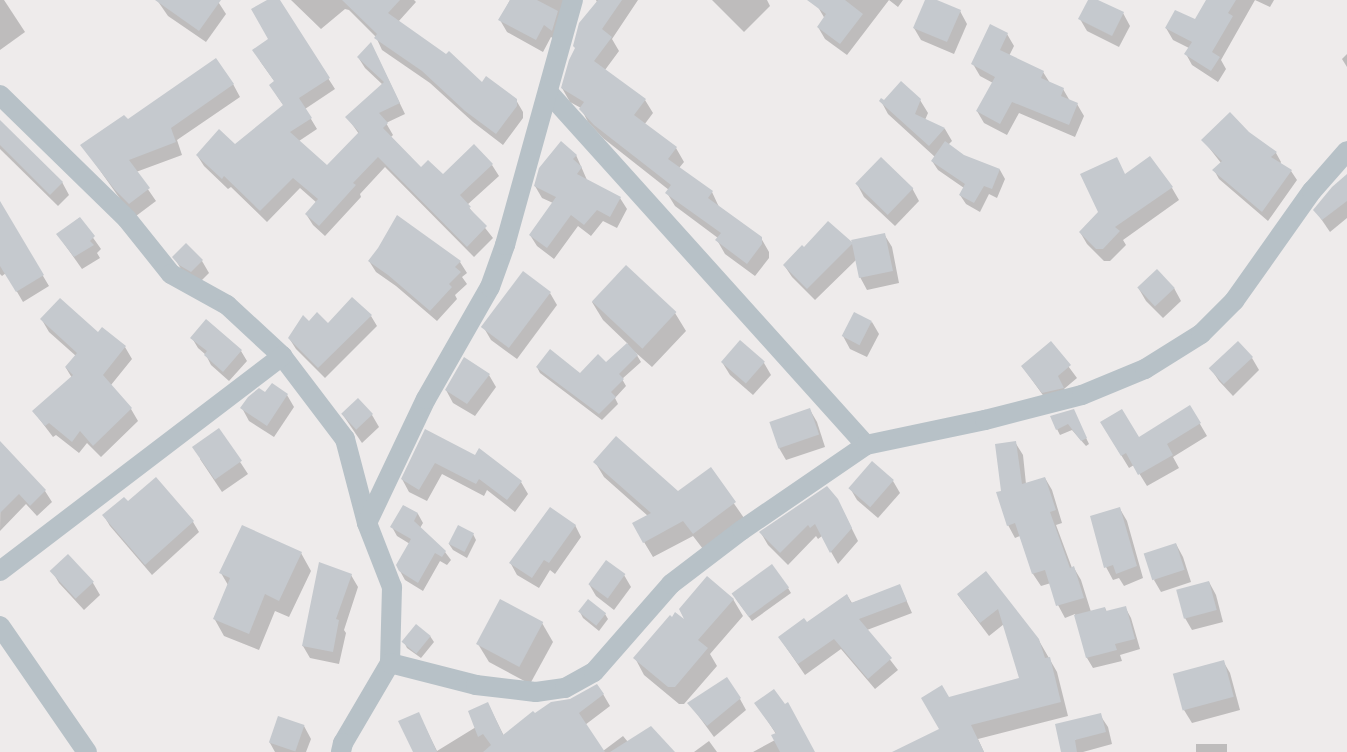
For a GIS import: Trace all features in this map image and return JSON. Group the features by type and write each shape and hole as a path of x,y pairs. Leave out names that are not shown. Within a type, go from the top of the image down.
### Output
{"street":[{"path":"367,522 426,399 490,287 505,245 573,0"},
{"path":"548,92 866,445"},
{"path":"0,94 127,219 171,274 227,305 282,356 345,439 367,522 392,587 390,664 343,743 341,752"},
{"path":"390,664 476,685 536,692 565,688 594,672 671,584 742,530 866,445 985,420 1082,395 1153,364 1201,334 1234,301 1312,191 1347,150"},
{"path":"0,571 282,356"},
{"path":"0,626 87,752"}],"building":[{"path":"155,0 221,0 199,31"},
{"path":"267,0 280,0 330,78 299,98 312,118 290,132 327,165 359,132 345,117 384,82 357,57 371,42 400,103 379,113 388,123 383,128 421,167 428,160 443,174 474,144 493,164 460,195 471,207 469,208 487,226 467,247 378,157 353,183 356,185 319,226 305,214 318,199 293,178 260,211 224,176 222,179 196,155 219,129 235,144 283,105 269,85 274,81 252,50 268,39 251,9"},
{"path":"342,0 400,0 388,13 446,54 449,51 482,82 486,76 517,99 517,106 496,134 465,111 422,71 374,38 377,34"},
{"path":"510,0 537,0 558,11 552,31 544,25 536,40 498,20"},
{"path":"598,0 622,0 602,29 612,37 594,61 646,99 634,115 677,147 668,159 713,191 708,198 762,237 762,244 747,264 715,240 721,233 665,193 671,185 594,125 579,109 584,102 561,88 569,60 575,48 573,46 579,23"},
{"path":"807,0 845,0 863,14 840,44 817,27 826,14"},
{"path":"925,0 937,0 961,10 947,42 913,28"},
{"path":"1088,0 1098,0 1124,12 1112,36 1078,19"},
{"path":"1206,0 1236,0 1228,13 1233,16 1212,52 1220,57 1211,71 1184,54 1192,42 1165,28 1175,10 1195,19"},
{"path":"990,24 1008,33 1000,50 1044,71 1041,78 1064,88 1061,96 1078,103 1069,125 1012,102 1000,124 976,111 995,77 971,64"},
{"path":"216,58 234,84 171,128 176,142 129,160 150,188 129,204 115,190 80,145 124,115 128,119"},
{"path":"901,81 921,99 915,114 945,128 929,146 879,101 881,98 884,100"},
{"path":"1230,112 1249,132 1277,152 1271,157 1292,170 1262,212 1212,170 1222,161 1201,140"},
{"path":"0,120 63,182 50,195 0,145"},
{"path":"561,141 577,155 573,159 582,167 577,174 621,197 610,217 597,210 584,225 571,215 547,248 529,235 556,197 534,186 539,168"},
{"path":"945,141 964,155 1000,169 992,189 984,186 974,203 959,195 965,184 931,161"},
{"path":"1150,156 1173,187 1115,227 1120,231 1103,249 1096,249 1079,232 1098,212 1080,174 1117,157 1125,174"},
{"path":"881,157 913,188 888,215 855,184"},
{"path":"1347,174 1347,201 1322,220 1313,210 1332,187"},
{"path":"0,201 44,275 16,292 0,266"},
{"path":"397,215 461,261 455,267 461,272 449,284 452,287 430,311 388,275 368,261 378,248"},
{"path":"80,217 95,236 90,241 94,245 74,257 56,234"},
{"path":"828,221 852,242 851,240 885,233 893,271 859,278 852,244 807,289 783,265 802,245 804,247"},
{"path":"186,243 203,260 191,272 179,265 172,257"},
{"path":"626,265 676,312 642,349 592,302"},
{"path":"1157,269 1175,288 1155,306 1137,287"},
{"path":"523,271 551,292 509,348 481,327"},
{"path":"352,297 372,315 318,368 288,338 303,315 309,321 317,312 328,323"},
{"path":"60,298 98,332 102,327 126,346 103,375 132,408 93,446 80,431 72,442 49,423 45,426 32,411 73,375 65,367 77,353 40,319"},
{"path":"854,312 872,321 860,345 842,336"},
{"path":"206,319 242,350 223,372 204,355 207,351 190,338"},
{"path":"740,340 765,362 746,384 721,362"},
{"path":"1051,341 1071,365 1058,376 1064,388 1042,393 1021,366"},
{"path":"1238,341 1253,357 1224,384 1209,368"},
{"path":"627,343 638,355 619,374 624,379 611,392 616,397 599,414 536,367 550,349 580,373 598,354 606,362"},
{"path":"464,357 490,374 467,404 445,390"},
{"path":"272,383 288,394 267,426 240,408 248,397 259,388 265,392"},
{"path":"358,398 373,414 356,430 341,414"},
{"path":"1190,405 1201,423 1167,444 1173,455 1138,475 1126,453 1121,456 1100,422 1122,409 1139,437"},
{"path":"810,408 819,434 778,448 769,422"},
{"path":"1074,409 1087,438 1081,441 1068,424 1056,430 1050,416"},
{"path":"219,428 242,461 215,480 192,447"},
{"path":"425,429 475,455 479,448 522,481 507,500 479,479 476,484 435,463 419,490 401,479"},
{"path":"616,436 678,491 711,467 736,502 693,534 683,521 643,543 632,523 651,513 593,462"},
{"path":"0,441 46,490 30,506 19,494 0,513"},
{"path":"1016,441 1022,484 1045,477 1056,510 1050,512 1070,568 1074,566 1084,598 1056,606 1045,570 1032,574 1015,523 1007,526 996,492 1001,491 995,444"},
{"path":"872,461 894,480 870,507 848,488"},
{"path":"156,477 194,521 145,565 102,515 124,497 128,501"},
{"path":"827,486 838,499 852,528 830,553 815,524 810,528 808,525 780,553 759,532"},
{"path":"403,505 418,513 414,521 446,551 442,557 435,553 418,583 399,571 396,565 411,539 390,527"},
{"path":"550,507 576,525 549,563 544,560 532,578 509,563"},
{"path":"1120,507 1137,566 1116,574 1113,565 1104,568 1090,516"},
{"path":"242,525 302,552 279,601 265,594 249,634 213,619 230,578 219,573"},
{"path":"458,525 474,533 465,552 448,544"},
{"path":"1176,543 1185,570 1152,580 1144,554"},
{"path":"68,554 94,582 76,599 50,571"},
{"path":"606,560 625,574 608,598 588,584"},
{"path":"319,562 352,574 336,619 339,620 333,652 302,646"},
{"path":"772,564 789,587 749,617 732,593"},
{"path":"986,571 1039,639 1045,658 1050,657 1061,702 971,725 984,752 892,752 939,729 921,698 942,685 949,697 1019,678 998,609 980,623 957,594"},
{"path":"707,576 734,599 698,640 708,648 675,687 668,687 633,658 670,615 672,617 675,612 684,619 679,609"},
{"path":"1209,581 1217,610 1184,619 1176,590"},
{"path":"900,584 907,601 859,619 892,658 868,679 834,639 798,664 778,637 804,618 807,622 847,594 851,603"},
{"path":"500,599 543,622 519,667 476,644"},
{"path":"588,599 606,613 596,626 578,612"},
{"path":"1126,606 1135,639 1115,644 1117,650 1086,658 1074,615 1105,607 1106,611"},
{"path":"416,624 431,636 416,654 402,642"},
{"path":"1224,660 1234,697 1183,710 1173,674"},
{"path":"727,677 741,698 707,726 687,703"},
{"path":"597,684 604,694 579,713 605,752 483,752 491,745 483,734 478,737 468,711 488,702 503,735 533,711 535,713 551,702 570,699"},
{"path":"774,689 785,704 788,702 815,752 780,752 771,735 776,733 754,703"},
{"path":"419,712 437,752 413,752 398,721"},
{"path":"1101,713 1106,732 1075,740 1077,752 1061,752 1055,724"},
{"path":"278,716 304,725 295,752 269,742"},
{"path":"651,726 675,752 610,752"}]}
